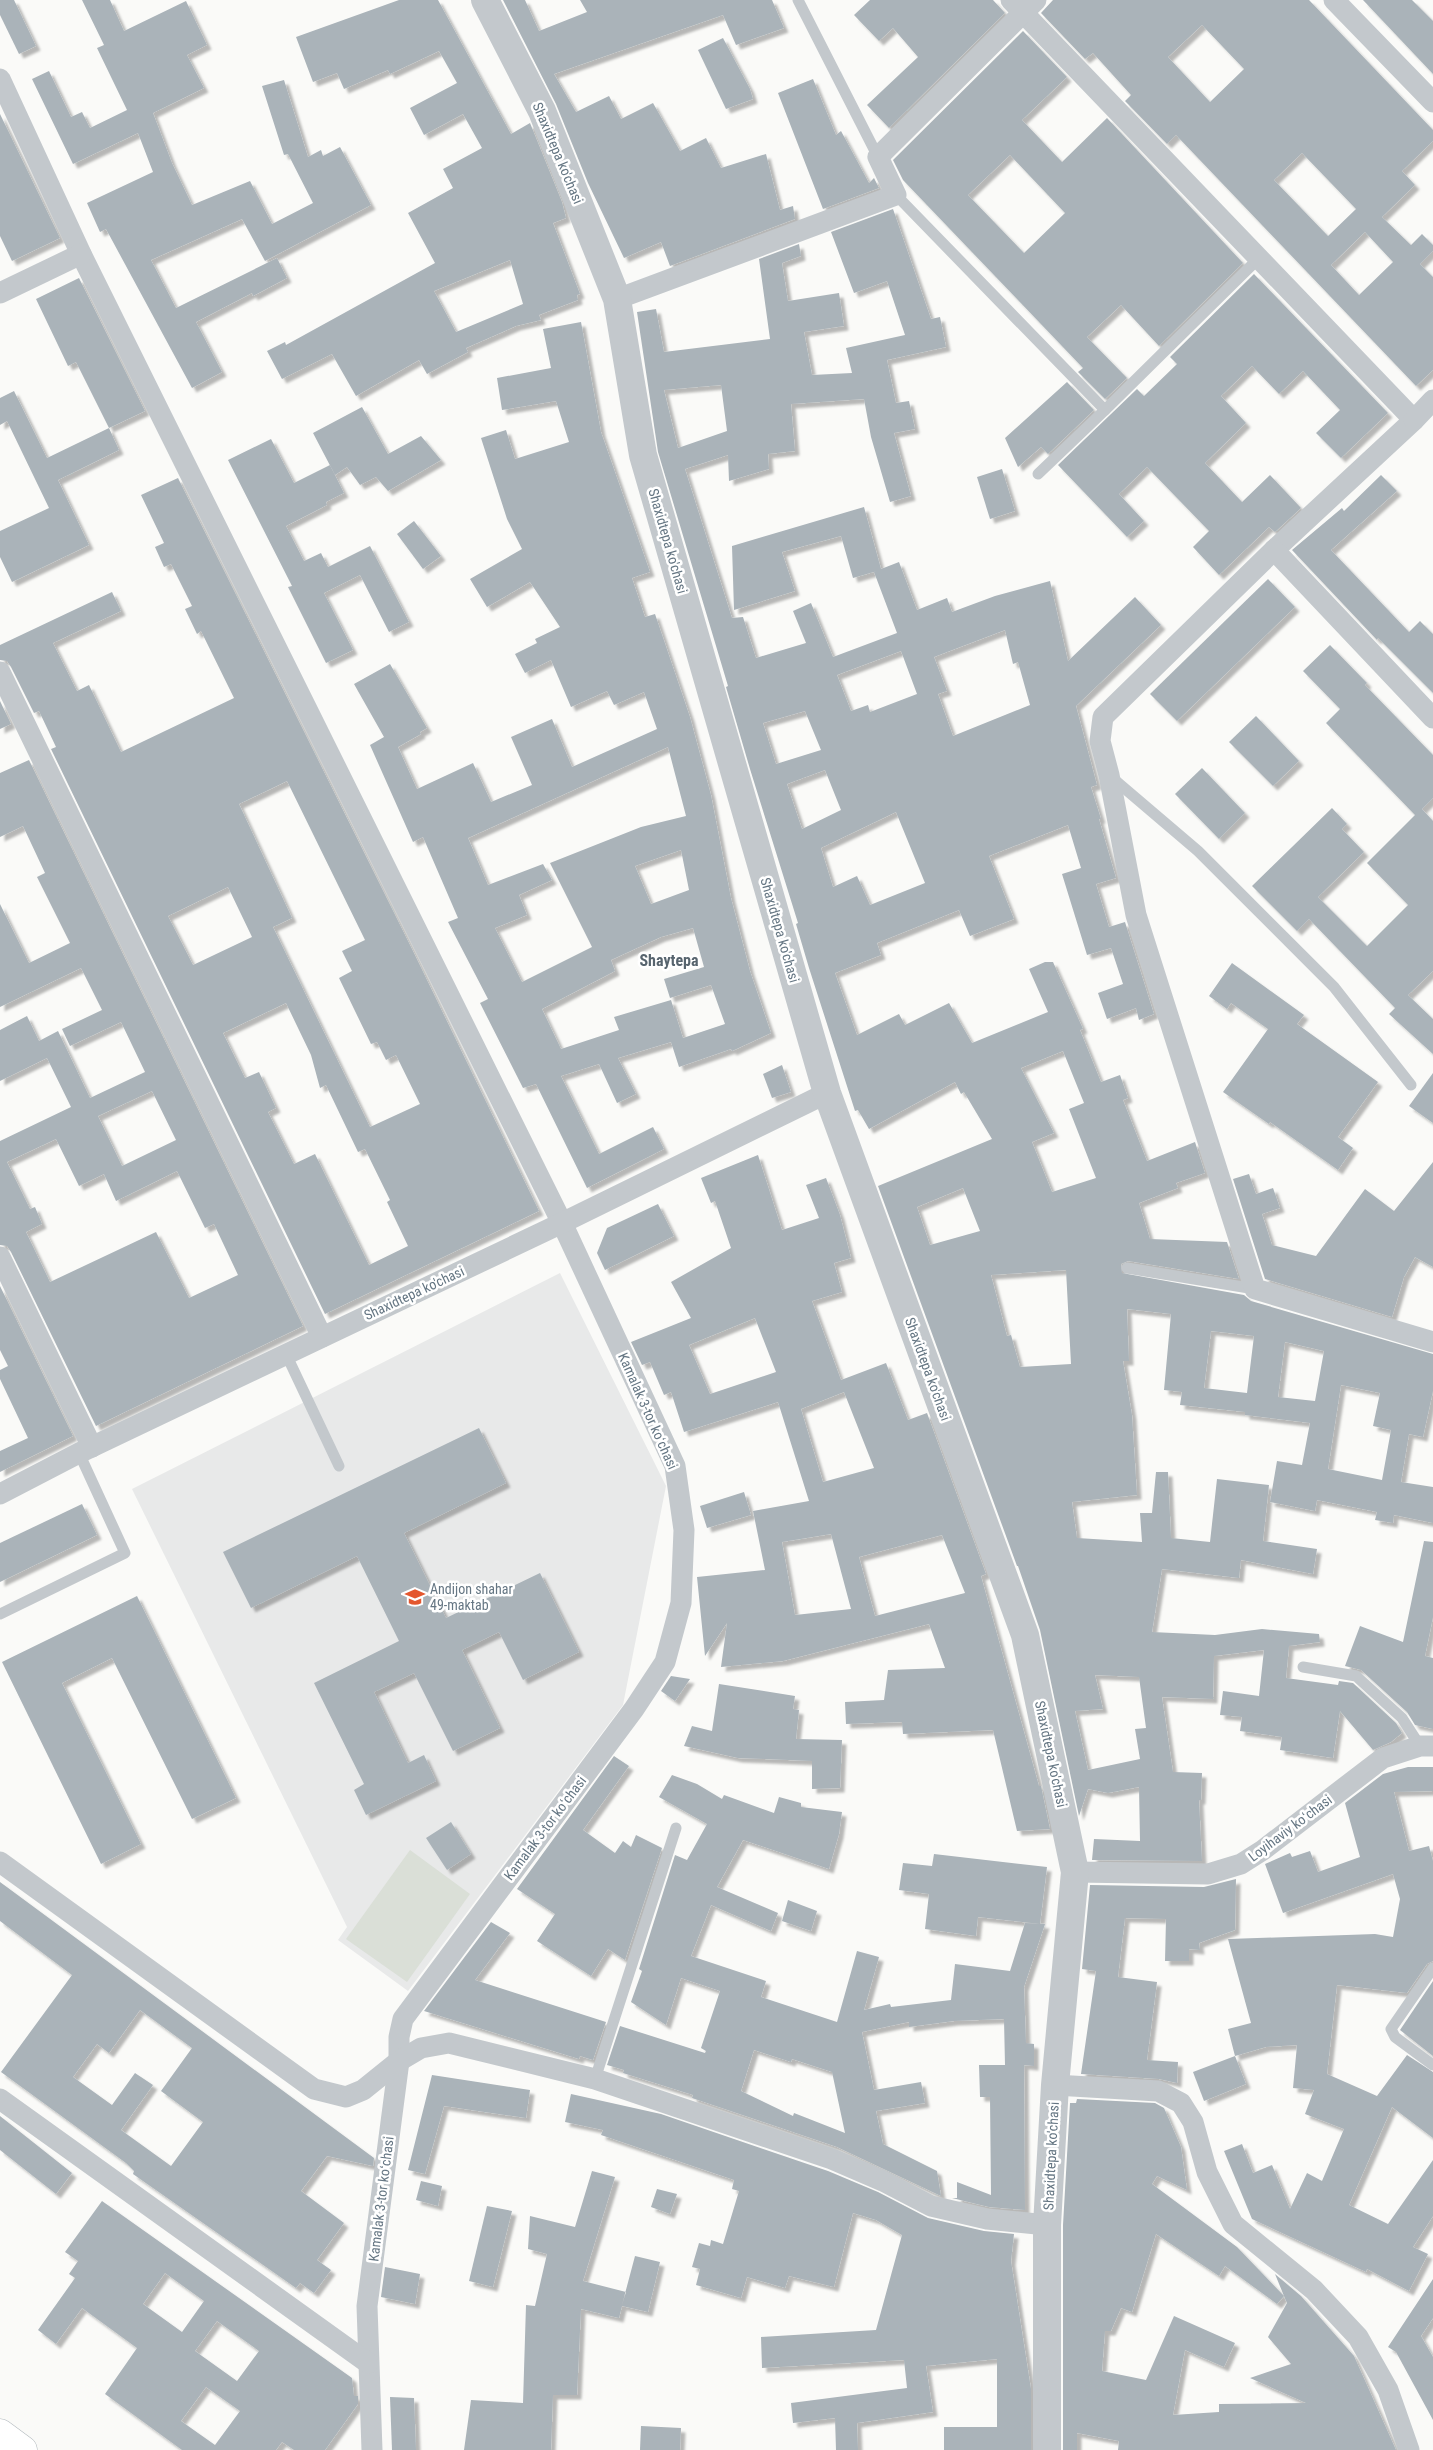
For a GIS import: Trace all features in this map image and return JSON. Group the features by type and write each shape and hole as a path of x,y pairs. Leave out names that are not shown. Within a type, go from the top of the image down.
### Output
{"main road":[{"path":"0,2433 23,2450"}],"street":[{"name":"Shaxidtepa ko'chasi","path":"485,0 542,111 617,298 643,455 827,1093 1025,1635 1075,1872 1055,2085 1047,2225 1047,2450"},
{"path":"1334,0 1433,102"},
{"path":"617,298 896,195 878,157 1023,4 1258,259 1414,420"},
{"name":"Kamalak 3-tor koʻchasi","path":"0,78 81,254 562,1223 675,1466 684,1530 682,1603 665,1662 634,1709 403,2019 399,2037 399,2062 367,2306 372,2450"},
{"path":"0,293 81,254"},
{"path":"1433,400 1414,420 1274,550 1103,717 1100,741 1109,774 1136,915 1255,1289 1433,1342"},
{"path":"1274,550 1433,718"},
{"path":"0,672 322,1337"},
{"name":"Shaxidtepa ko'chasi","path":"0,1494 86,1450 562,1223 827,1093"},
{"path":"0,1257 86,1450"},
{"name":"Loyihaviy koʻchasi","path":"1075,1872 1208,1874 1241,1864 1263,1850 1383,1758 1426,1746"},
{"path":"0,1862 314,2089 346,2097 364,2090 399,2062 421,2048 449,2043 595,2079 832,2159 884,2181 931,2206 987,2219 1047,2225"},
{"path":"1055,2085 1158,2092 1181,2103 1193,2122 1207,2172 1233,2224 1314,2290 1358,2337 1388,2390 1409,2450"},
{"path":"0,2098 368,2363"}],"lane":[{"path":"798,0 878,157"},
{"path":"896,195 1105,410"},
{"path":"1038,474 1258,259"},
{"path":"1109,774 1198,851 1334,988 1411,1086"},
{"path":"1127,1268 1255,1289"},
{"path":"286,1354 339,1466"},
{"path":"0,1614 125,1553 86,1450"},
{"path":"1303,1667 1356,1676 1402,1718 1426,1746"},
{"path":"595,2079 676,1828"},
{"path":"1433,1968 1392,2028 1395,2037 1433,2064"}],"shaded area":[{"name":"Andijon shahar 49-maktab","path":"560,1273 666,1486 623,1705 408,1991 338,1940 347,1927 132,1489"},
{"path":"410,1850 470,1894 407,1982 346,1939"}],"building":[{"path":"0,0 14,0 36,46 19,54 0,15"},
{"path":"82,0 110,0 124,31 186,1 207,45 187,55 204,88 153,113 172,163 192,205 250,181 272,224 313,203 288,154 284,155 262,86 284,80 308,157 321,150 323,156 340,147 371,205 265,261 242,219 151,260 176,308 277,258 287,278 253,296 252,293 196,322 222,372 192,388 106,229 100,232 87,203 153,172 138,133 73,164 32,79 49,71 71,117 82,112 90,128 127,110 97,48 104,45"},
{"path":"399,0 438,0 511,134 530,123 562,202 566,218 553,223 580,294 577,295 578,300 539,315 541,320 516,326 466,348 468,352 427,374 419,360 356,396 332,354 282,379 267,351 285,342 286,345 435,263 408,213 453,188 443,169 482,148 463,114 424,135 410,108 457,83 439,51 390,74 388,70 344,89 337,73 313,82 296,37","holes":["510,260 523,304 456,332 434,291"]},
{"path":"503,0 525,0 539,31 587,12 580,0 772,0 784,28 736,45 723,15 554,74 576,112 609,96 621,119 653,103 680,151 706,138 721,168 766,154 780,210 793,206 795,219 670,266 661,242 624,258 588,183 556,104"},
{"path":"870,0 993,0 1005,13 889,128 867,105 918,57 893,28 879,41 854,15"},
{"path":"1053,0 1309,0 1433,130 1433,141 1402,171 1415,185 1382,217 1411,245 1422,234 1433,245 1433,251 1420,264 1433,277 1433,370 1416,386 1176,135 1167,144 1125,101 1131,95 1093,53 1085,59 1041,13","holes":["1202,25 1244,69 1210,102 1168,57","1302,153 1356,209 1328,236 1274,180","1365,232 1393,262 1359,295 1331,265"]},
{"path":"1363,0 1412,0 1433,21 1433,74"},
{"path":"1023,31 1067,77 1022,120 1062,162 1107,118 1243,263 1159,346 1121,305 1087,337 1127,378 1105,399 1078,372 1083,368 903,180 893,160","holes":["1010,155 1065,213 1024,253 968,195"]},
{"path":"723,38 750,89 753,99 726,109 698,50"},
{"path":"813,79 836,135 841,131 869,183 874,178 879,188 823,209 778,93"},
{"path":"0,114 60,238 12,261 0,236"},
{"path":"893,209 931,319 940,317 946,347 887,360 896,403 909,401 915,429 894,433 911,496 890,502 871,437 864,399 791,404 795,451 768,454 769,469 729,481 728,455 685,469 732,618 743,617 756,658 806,643 793,611 811,603 833,657 897,633 874,572 877,571 853,578 841,536 782,552 795,591 734,610 732,546 864,507 881,569 899,562 917,610 947,598 952,612 995,596 1050,581 1068,661 1135,597 1161,625 1076,706 1097,785 1091,787 1116,878 1096,884 1109,927 1125,922 1154,1014 1139,1020 1136,1008 1107,1019 1098,993 1123,984 1111,948 1087,955 1062,874 1081,868 1068,825 989,856 1014,919 970,936 959,910 877,943 881,955 835,973 857,1035 899,1014 905,1025 949,1003 972,1043 1048,1012 1029,969 1045,962 1053,962 1083,1029 1080,1030 1101,1082 1120,1075 1128,1098 1123,1100 1147,1161 1195,1142 1205,1173 1176,1183 1178,1188 1139,1203 1150,1239 1227,1242 1239,1279 1128,1261 1121,1264 1122,1273 1244,1295 1251,1301 1433,1354 1433,1391 1423,1437 1409,1434 1401,1482 1433,1487 1433,1523 1394,1515 1393,1523 1375,1520 1377,1512 1317,1500 1315,1511 1270,1502 1277,1461 1302,1465 1310,1423 1245,1415 1245,1412 1180,1405 1182,1392 1164,1390 1171,1314 1127,1309 1129,1361 1123,1361 1132,1415 1137,1495 1072,1502 1077,1538 1142,1542 1140,1513 1152,1513 1156,1472 1168,1472 1171,1538 1210,1542 1217,1479 1269,1485 1263,1541 1317,1549 1313,1574 1241,1560 1239,1578 1162,1569 1152,1632 1215,1635 1262,1629 1319,1634 1320,1642 1289,1646 1286,1678 1338,1685 1339,1681 1353,1683 1396,1723 1402,1733 1391,1742 1373,1750 1340,1711 1333,1758 1280,1750 1282,1737 1240,1731 1242,1717 1220,1715 1223,1691 1259,1696 1264,1650 1214,1656 1213,1699 1162,1697 1173,1772 1202,1773 1201,1800 1199,1800 1202,1861 1092,1860 1094,1839 1140,1841 1139,1787 1108,1793 1088,1789 1079,1816 1040,1630 878,1186 992,1139 964,1092 961,1094 955,1082 869,1129 858,1110 855,1111 809,968 796,924 798,923 750,769 726,687 728,686 658,452 637,312 656,309 664,352 770,339 759,259 799,244 801,256 782,263 788,301 839,293 844,326 804,332 812,375 852,373 846,348 905,335 887,281 854,293 831,232","holes":["721,385 727,431 678,448 664,390","1005,630 1013,664 1018,662 1030,705 953,736 938,694 947,691 934,657","901,651 917,694 870,712 868,705 851,711 837,675","805,711 821,750 776,764 763,723","825,770 841,810 802,829 787,784","896,812 925,883 870,905 857,876 833,887 821,848","1063,1051 1084,1103 1069,1109 1096,1178 1052,1192 1032,1142 1054,1133 1021,1068","963,1188 980,1231 930,1245 917,1207","1066,1270 1071,1364 1020,1367 1011,1335 1007,1336 991,1275","1211,1331 1254,1336 1247,1393 1204,1388","1285,1342 1324,1351 1315,1401 1278,1397","1341,1385 1380,1393 1373,1426 1391,1430 1382,1480 1328,1469","1095,1675 1139,1677 1146,1728 1135,1729 1140,1759 1088,1770 1075,1711 1103,1709"]},
{"path":"1254,274 1388,413 1341,458 1316,433 1340,410 1303,371 1279,394 1252,366 1221,396 1246,423 1205,463 1242,502 1270,475 1301,508 1275,532 1269,527 1219,575 1193,547 1209,531 1147,467 1119,494 1144,521 1127,537 1058,465 1137,389 1144,396 1177,364 1170,357"},
{"path":"79,278 145,411 109,428 76,362 68,366 36,299"},
{"path":"581,322 601,432 650,572 632,578 645,617 655,614 690,717 711,795 731,898 750,971 771,1033 732,1051 731,1049 679,1067 671,1042 618,1058 636,1094 617,1103 599,1064 561,1076 599,1154 653,1127 664,1149 587,1188 536,1084 523,1088 480,1003 488,999 448,922 458,918 423,837 413,842 370,745 384,737 354,684 390,664 427,728 420,732 421,734 398,747 417,789 473,763 491,802 532,785 511,737 552,719 572,767 657,729 644,692 614,705 607,691 571,707 551,660 525,673 515,654 537,643 535,639 560,627 530,582 487,607 470,579 522,549 507,519 481,438 506,430 515,459 569,442 556,401 502,410 497,378 551,368 543,329","holes":["668,747 686,816 641,827 550,863 592,947 522,982 495,928 527,915 519,895 552,880 543,864 488,885 468,838","681,850 689,890 651,904 635,866","693,928 704,967 664,979 670,998 711,985 725,1024 683,1038 671,1000 614,1017 619,1030 561,1049 542,1009 615,971 611,960 661,937"]},
{"path":"1067,382 1094,410 1048,454 1041,447 1018,467 1005,438"},
{"path":"14,391 47,458 109,428 119,450 58,480 89,545 12,582 0,557 0,531 49,508 7,421 0,425 0,398"},
{"path":"362,407 388,454 421,436 441,460 388,491 376,477 360,485 347,467 335,475 313,433"},
{"path":"271,439 294,483 330,465 344,493 326,502 327,505 286,526 304,561 321,553 328,567 370,546 409,622 389,632 360,575 324,593 353,650 326,663 288,587 292,586 228,460"},
{"path":"1002,469 1015,511 990,519 977,477"},
{"path":"1381,475 1397,491 1331,550 1409,632 1420,621 1433,634 1433,693 1378,638 1377,640 1292,550 1342,508 1344,511"},
{"path":"178,478 411,947 539,1211 325,1314 51,749 56,747 39,711 34,713 11,667 7,661 0,660 0,645 112,592 121,611 53,643 77,691 89,685 121,752 234,698 201,631 197,634 185,609 192,606 171,564 164,567 155,547 164,543 141,495","holes":["287,781 365,940 342,951 352,971 339,978 371,1044 377,1042 386,1060 396,1055 420,1104 370,1127 273,927 292,918 239,804","228,887 252,937 193,965 168,916","286,1003 311,1055 320,1088 326,1085 358,1152 365,1149 390,1200 387,1202 408,1246 369,1265 315,1154 294,1164 268,1112 276,1108 259,1072 245,1078 223,1033"]},
{"path":"414,521 441,556 423,569 397,534"},
{"path":"1268,579 1295,607 1177,721 1150,694"},
{"path":"1330,645 1367,683 1365,685 1433,755 1433,798 1422,809 1433,821 1433,971 1408,995 1433,1019 1433,1054 1389,1014 1395,1008 1309,919 1297,931 1252,886 1332,808 1347,824 1342,829 1364,852 1318,897 1367,946 1408,905 1367,863 1415,815 1326,723 1340,709 1303,671"},
{"path":"0,701 11,724 0,729"},
{"path":"1256,716 1299,761 1273,786 1229,742"},
{"path":"29,760 303,1326 96,1426 11,1252 7,1246 0,1245 0,1141 71,1107 47,1058 0,1081 0,1030 27,1016 39,1041 58,1031 90,1098 145,1072 121,1022 70,1046 62,1029 102,1010 81,968 0,1007 0,904 29,963 70,943 37,877 45,873 23,826 0,837 0,773","holes":["152,1091 176,1140 122,1166 98,1116","56,1139 79,1186 104,1174 116,1201 177,1171 205,1228 214,1224 238,1275 189,1298 156,1232 50,1282 26,1232 42,1224 35,1207 30,1209 7,1162"]},
{"path":"1202,768 1245,813 1219,839 1175,794"},
{"path":"1232,963 1304,1015 1297,1024 1378,1082 1338,1137 1353,1148 1338,1170 1270,1122 1269,1124 1223,1092 1268,1029 1231,1003 1227,1009 1209,996"},
{"path":"782,1065 791,1092 772,1098 763,1074"},
{"path":"1433,1073 1433,1123 1409,1106"},
{"path":"758,1155 782,1230 819,1218 806,1185 826,1178 840,1215 851,1258 834,1263 842,1292 812,1301 841,1380 886,1363 908,1420 927,1413 986,1574 981,1576 1039,1786 1041,1786 1050,1829 1017,1831 993,1730 903,1734 902,1722 846,1724 845,1702 884,1700 888,1670 945,1668 929,1624 783,1661 721,1667 727,1623 705,1656 697,1577 765,1570 753,1511 809,1501 778,1402 684,1432 671,1392 664,1395 650,1362 642,1365 631,1342 691,1318 671,1282 731,1248 715,1201 711,1203 701,1178","holes":["755,1318 776,1372 710,1394 689,1345","844,1392 874,1468 823,1482 801,1409","831,1534 851,1609 795,1615 782,1542","942,1535 965,1593 875,1616 859,1557"]},
{"path":"1433,1162 1433,1267 1415,1257 1404,1277 1392,1317 1265,1279 1233,1179 1249,1174 1256,1194 1273,1188 1280,1208 1262,1214 1272,1245 1316,1256 1365,1189 1394,1211"},
{"path":"658,1204 674,1236 605,1270 597,1253 607,1228"},
{"path":"0,1286 73,1436 0,1472 0,1451 28,1438 0,1379 0,1370 8,1366 0,1350"},
{"path":"479,1428 506,1483 404,1533 446,1618 540,1573 579,1652 523,1680 499,1632 462,1650 500,1728 453,1751 414,1673 374,1692 408,1763 424,1755 436,1781 366,1815 354,1790 364,1784 314,1683 399,1641 357,1556 251,1608 223,1552"},
{"path":"744,1492 751,1515 707,1528 700,1506"},
{"path":"82,1504 97,1535 0,1582 0,1543"},
{"path":"1424,1541 1433,1542 1433,1617 1425,1656 1433,1658 1433,1729 1415,1725 1407,1712 1361,1670 1345,1666 1360,1626 1403,1642"},
{"path":"137,1596 236,1798 192,1819 112,1658 62,1683 141,1844 101,1864 2,1662"},
{"path":"671,1676 690,1679 675,1701 661,1691"},
{"path":"719,1684 795,1696 793,1709 799,1710 796,1739 842,1740 840,1788 812,1789 812,1761 738,1758 684,1746 692,1726 712,1731"},
{"path":"614,1756 629,1766 583,1830 615,1853 623,1841 631,1847 636,1835 662,1848 625,1960 608,1949 591,1976 537,1941 555,1914 517,1889"},
{"path":"1408,1767 1433,1767 1433,1791 1394,1792 1409,1851 1429,1846 1433,1861 1433,1961 1427,1964 1407,1993 1337,1985 1327,2074 1377,2096 1407,2055 1433,2072 1433,2138 1392,2107 1349,2205 1388,2224 1433,2160 1433,2216 1413,2247 1428,2254 1409,2291 1367,2269 1366,2272 1252,2219 1224,2151 1242,2144 1253,2173 1272,2165 1290,2209 1307,2173 1322,2181 1344,2129 1305,2114 1314,2090 1293,2088 1297,2045 1266,2047 1235,2056 1228,2029 1251,2023 1228,1939 1375,1934 1393,1937 1400,1899 1393,1874 1283,1913 1265,1864 1290,1853 1292,1857 1310,1851 1318,1872 1360,1857 1345,1803 1383,1774"},
{"path":"672,1775 697,1784 722,1799 724,1795 774,1813 779,1797 801,1803 801,1807 842,1812 839,1834 829,1869 743,1840 717,1887 778,1913 771,1931 711,1905 691,1956 766,1981 761,1997 837,2022 857,1951 879,1957 864,2010 890,2004 891,2007 951,2000 955,1964 1010,1971 1025,1923 1045,1924 1024,1987 1026,2043 1034,2044 1034,2066 1024,2065 1025,2210 989,2207 952,2198 957,2198 957,2182 991,2195 990,2097 980,2097 979,2065 1005,2065 1004,2019 954,2021 909,2027 909,2022 862,2032 874,2090 921,2082 925,2103 876,2111 883,2144 937,2171 941,2196 837,2147 692,2098 693,2095 623,2073 624,2070 607,2065 620,2026 705,2053 706,2051 701,2048 720,1991 681,1978 666,2025 631,2002 642,1971 639,1969 675,1855 687,1860 707,1824 659,1797","holes":["754,2050 791,2062 792,2059 832,2072 845,2133 794,2113 793,2116 741,2091"]},
{"path":"451,1822 471,1854 447,1870 426,1838"},
{"path":"934,1854 1047,1867 1040,1924 978,1917 976,1936 925,1929 929,1894 899,1890 903,1863 932,1866"},
{"path":"1236,1879 1235,1930 1199,1943 1200,1950 1189,1949 1189,1961 1165,1961 1166,1919 1125,1918 1118,1977 1157,1982 1147,2060 1178,2062 1177,2083 1159,2079 1081,2074 1096,1971 1082,1969 1090,1885 1204,1887"},
{"path":"0,1882 374,2158 373,2166 327,2156 301,2191 344,2223 317,2260 331,2270 314,2293 300,2283 296,2288 133,2174 134,2171 126,2163 1,2072 72,1975 0,1921","holes":["140,2010 192,2048 161,2091 203,2122 171,2166 121,2130 153,2085 135,2073 112,2105 73,2077 97,2044 109,2053"]},
{"path":"788,1900 817,1911 811,1931 782,1921"},
{"path":"491,1922 510,1933 475,1980 606,2022 593,2060 580,2056 579,2059 424,2011"},
{"path":"1433,1981 1433,2056 1400,2030"},
{"path":"1235,2056 1246,2084 1204,2101 1193,2072"},
{"path":"432,2075 530,2090 526,2118 444,2106 425,2174 408,2170"},
{"path":"571,2094 661,2114 828,2171 878,2192 928,2218 984,2231 1014,2234 1011,2261 1031,2389 1031,2450 944,2450 944,2427 997,2427 997,2359 926,2366 933,2412 857,2423 858,2450 836,2450 835,2418 793,2423 791,2403 907,2388 904,2360 762,2368 761,2337 876,2330 902,2235 876,2220 853,2213 834,2287 789,2276 785,2288 747,2277 741,2298 696,2285 700,2269 692,2267 699,2243 710,2246 711,2240 723,2244 739,2191 732,2189 734,2180 601,2135 603,2130 565,2122"},
{"path":"1077,2099 1155,2103 1164,2108 1181,2147 1187,2190 1157,2176 1152,2184 1237,2247 1284,2296 1275,2274 1301,2296 1354,2356 1396,2450 1118,2450 1119,2441 1077,2433 1077,2450 1063,2450 1063,2225 1070,2103 1076,2103","holes":["1156,2234 1219,2276 1225,2266 1277,2304 1284,2296 1287,2303 1268,2337 1291,2364 1250,2378 1306,2403 1219,2404 1219,2412 1173,2415 1185,2350 1224,2367 1235,2343 1174,2316 1146,2380 1102,2371 1105,2331 1111,2331 1121,2308 1132,2312"]},
{"path":"0,2116 72,2173 56,2194 0,2150"},
{"path":"592,2171 615,2177 583,2281 625,2292 635,2256 660,2262 648,2312 622,2306 619,2318 581,2309 577,2395 553,2395 551,2450 464,2450 471,2400 523,2403 526,2305 535,2306 547,2254 528,2249 530,2216 575,2227"},
{"path":"421,2181 442,2186 438,2206 416,2200"},
{"path":"657,2189 677,2194 670,2214 651,2207"},
{"path":"102,2201 352,2378 354,2396 358,2396 358,2404 325,2450 294,2450 282,2442 276,2450 182,2450 105,2394 137,2348 82,2308 56,2344 38,2330 75,2278 69,2274 78,2261 65,2252","holes":["165,2273 204,2301 182,2332 143,2304","217,2321 259,2351 237,2381 195,2351","206,2387 240,2411 215,2445 181,2421"]},
{"path":"487,2206 512,2211 493,2287 469,2281"},
{"path":"385,2267 420,2274 415,2304 381,2297"},
{"path":"1433,2279 1433,2318 1421,2336 1433,2357 1433,2420 1396,2352 1388,2347"},
{"path":"390,2397 414,2398 416,2450 392,2450"},
{"path":"641,2426 681,2428 680,2450 640,2450"}],"place":[{"name":"Andijon shahar 49-maktab","path":"415,1597"}],"district":[{"name":"Shaytepa","path":"669,960"}]}
